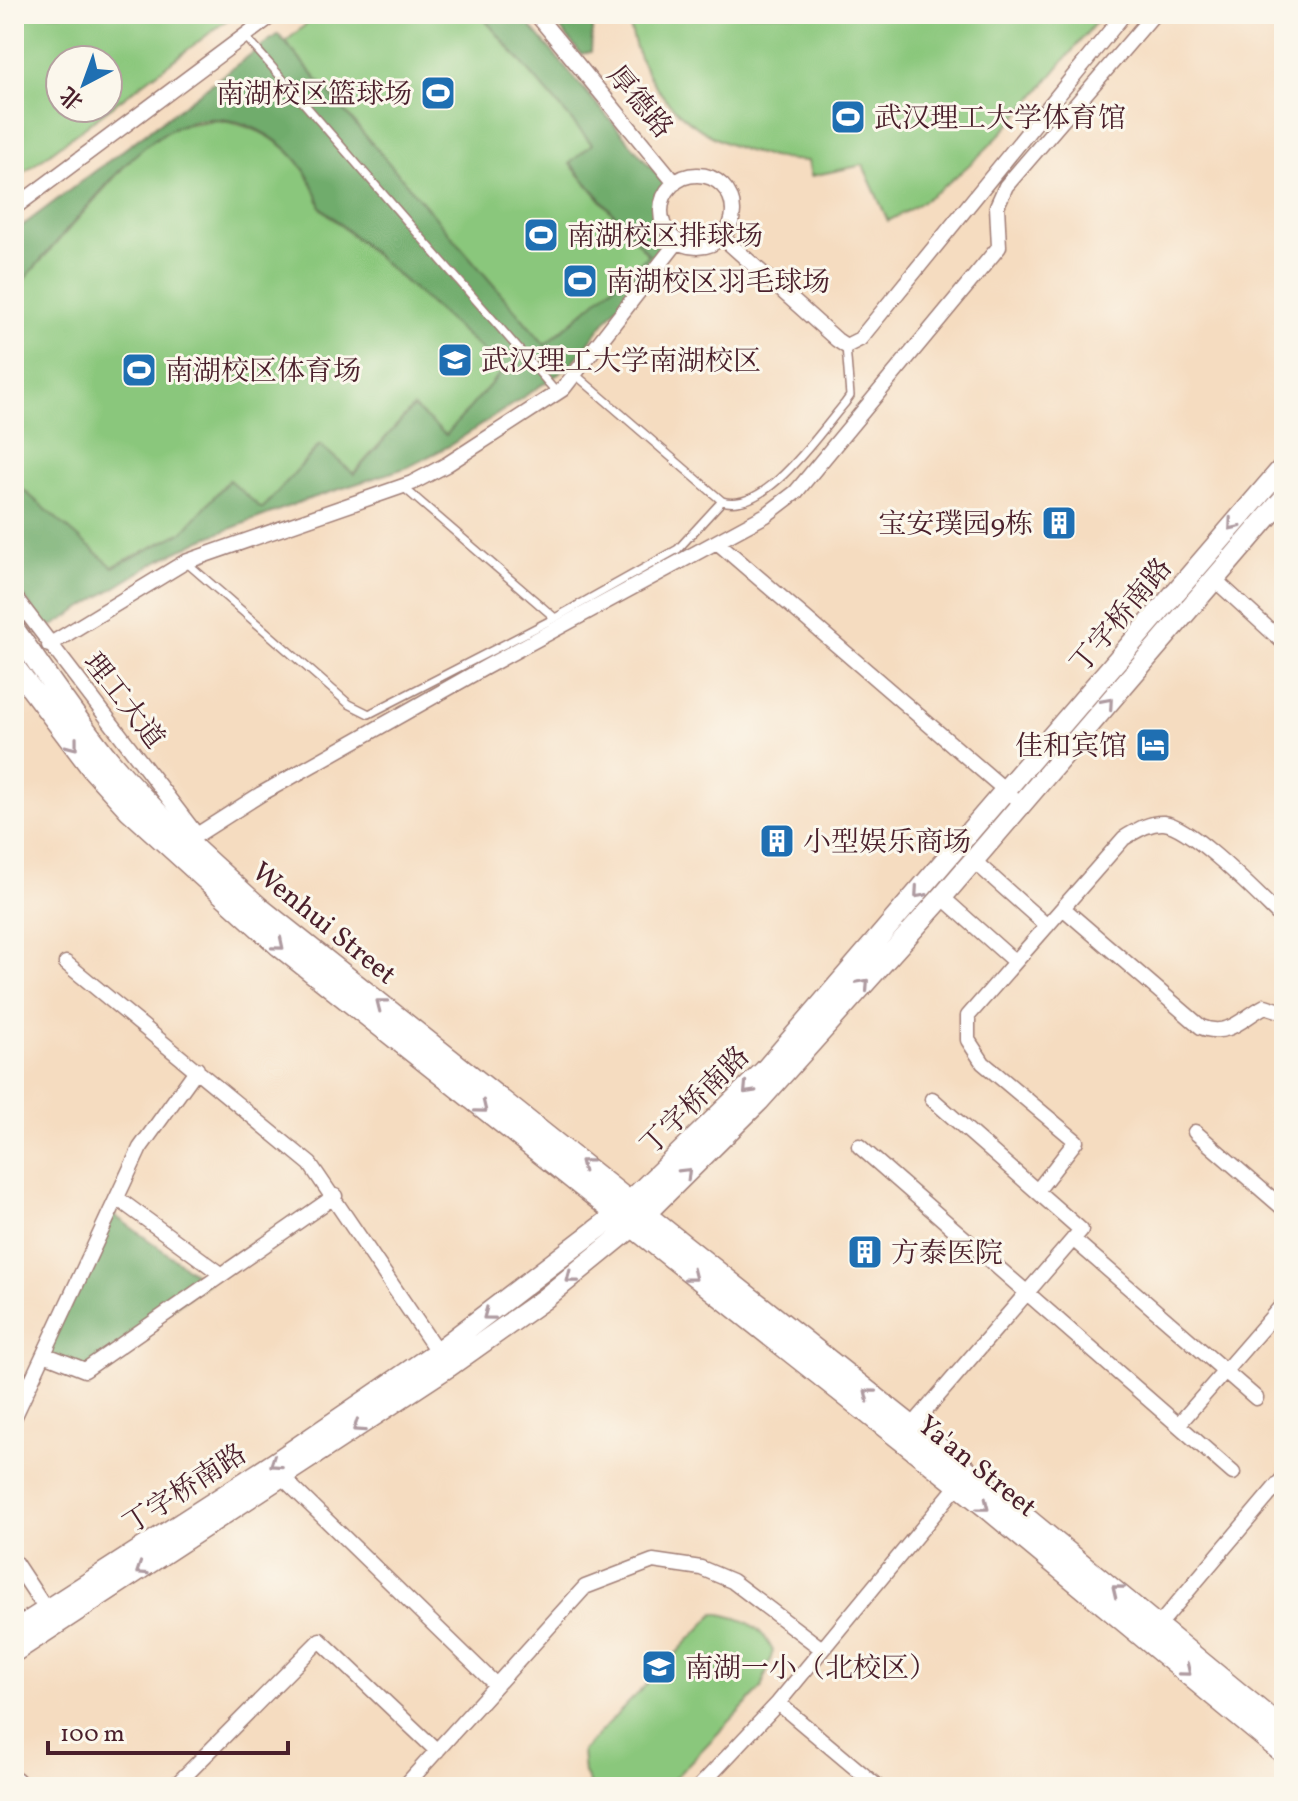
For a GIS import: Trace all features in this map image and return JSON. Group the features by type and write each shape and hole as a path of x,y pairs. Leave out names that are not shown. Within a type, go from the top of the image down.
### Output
{"main road":[{"name":"丁字桥南路","path":"639,1206 759,1101 974,861 1014,798 1284,466"},
{"name":"丁字桥南路","path":"14,1652 51,1617 273,1464 544,1299 639,1206 1214,579 1284,498"},
{"name":"Wenhui Street","path":"14,629 109,759 259,907 639,1206"},
{"name":"Wenhui Street","path":"14,666 92,769 164,844 279,946 623,1222"},
{"name":"Ya'an Street","path":"639,1206 905,1434 958,1485 1284,1730"},
{"name":"Ya'an Street","path":"623,1222 905,1434 1153,1631 1284,1754"},
{"name":"丁字桥南路","path":"14,1631 51,1617 283,1478 443,1360"},
{"path":"14,1781 20,1787"}],"street":[{"path":"14,208 274,14"},
{"name":"厚德路","path":"536,14 675,183"},
{"path":"722,237 846,346 860,339 1124,14"},
{"path":"191,838 484,668 766,515 796,492 999,247 997,206 1006,186 1154,14"},
{"path":"701,176 724,188 733,213 722,237 701,247 678,241 666,229 661,213 665,196 675,183 701,176"},
{"path":"49,645 185,562 237,541 402,486 446,465 558,394 576,375 678,241"},
{"path":"717,542 1014,798"},
{"path":"1214,579 1284,643"},
{"name":"理工大道","path":"14,596 191,838"},
{"path":"1037,1191 1076,1141 983,1063 968,1040 968,1016 1124,838 1143,827 1164,823 1187,832 1284,920"},
{"path":"974,861 1047,926"},
{"path":"942,897 1015,962"},
{"path":"1063,908 1201,1027 1213,1032 1227,1031 1265,1006 1284,1012"},
{"path":"66,963 295,1150 335,1196 443,1360"},
{"path":"14,1418 145,1138 197,1069"},
{"path":"905,1434 1081,1230 932,1099"},
{"path":"1195,1132 1284,1209"},
{"path":"859,1146 1233,1473"},
{"path":"44,1354 85,1370 335,1196"},
{"path":"117,1198 221,1274"},
{"path":"1073,1239 1256,1398"},
{"path":"1178,1425 1284,1303"},
{"path":"1153,1631 1284,1477"},
{"path":"283,1478 496,1685"},
{"path":"699,1787 778,1703 958,1485"},
{"path":"14,1561 51,1617"},
{"path":"404,1787 585,1587 653,1561 701,1568 732,1581 822,1649"},
{"path":"174,1787 320,1640 437,1751"},
{"path":"778,1703 878,1787"}],"lane":[{"path":"245,36 558,394"},
{"path":"576,375 722,501 738,503 768,489 850,396 846,346"},
{"path":"402,486 555,618"},
{"path":"185,562 363,714 376,713 678,549 722,501"}],"green space":[{"path":"14,14 235,14 124,97 124,44 44,44 44,124 89,124 14,180"},
{"name":"南湖校区篮球场","path":"318,14 480,14 592,144 570,164 649,256 545,345 285,42"},
{"path":"480,14 520,14 665,184 654,214 666,245 569,367 449,446 408,467 300,502 201,540 156,562 53,626 43,624 14,582 14,482 113,567 183,532 229,480 262,509 320,445 354,474 413,407 446,435 504,369 321,207 312,182 290,152 270,136 230,120 205,119 182,125 140,151 103,188 14,291 14,232 278,34 545,345 649,255 570,163 592,144"},
{"path":"549,14 593,14 591,52 581,54"},
{"name":"武汉理工大学体育馆","path":"628,14 1103,14 979,156 921,203 888,221 863,165 811,176 808,161 744,150 715,138 690,122 667,101 649,76 636,47"},
{"name":"南湖校区体育场","path":"215,120 252,129 283,146 306,173 321,208 504,369 446,436 413,407 353,474 319,445 262,510 228,481 183,532 112,567 14,482 14,291 144,144 177,126"},
{"path":"111,1213 208,1283 85,1370 44,1355"},
{"path":"715,1613 750,1624 768,1642 773,1651 761,1689 666,1787 591,1787 584,1773 582,1751"}],"place":[{"name":"南湖校区篮球场","path":"438,93"},
{"name":"武汉理工大学体育馆","path":"848,117"},
{"name":"南湖校区排球场","path":"541,235"},
{"name":"南湖校区羽毛球场","path":"580,281"},
{"name":"武汉理工大学南湖校区","path":"455,360"},
{"name":"南湖校区体育场","path":"139,370"},
{"name":"宝安璞园9栋","path":"1059,523"},
{"name":"佳和宾馆","path":"1153,745"},
{"name":"小型娱乐商场","path":"777,841"},
{"name":"方泰医院","path":"865,1252"},
{"name":"南湖一小（北校区）","path":"659,1667"}]}
